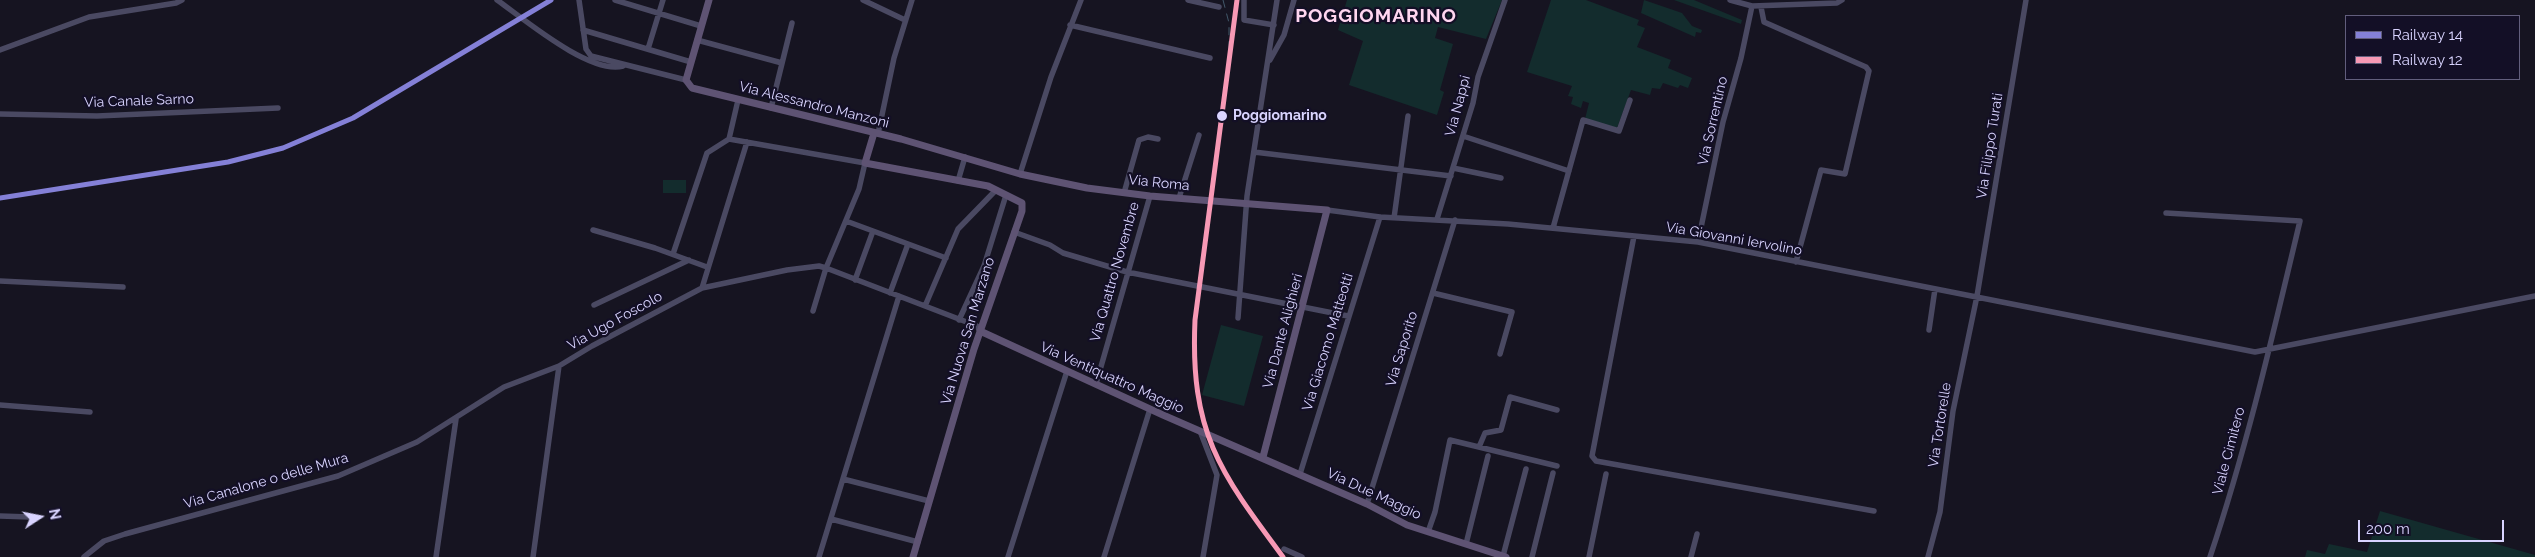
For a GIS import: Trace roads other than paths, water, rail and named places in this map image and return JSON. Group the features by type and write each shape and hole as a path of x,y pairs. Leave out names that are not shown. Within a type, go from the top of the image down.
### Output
{"main road":[{"path":"686,80 709,0"},
{"name":"Via Alessandro Manzoni","path":"686,80 692,88 876,133 1020,174"},
{"path":"865,163 876,133"},
{"name":"Via Nuova San Marzano","path":"865,163 988,186 1022,203 1022,211 980,331 913,557"},
{"name":"Via Roma","path":"1020,174 1150,196 1327,210"},
{"name":"Via Dante Alighieri","path":"1263,457 1327,210"},
{"name":"Via Ventiquattro Maggio","path":"980,331 1150,409 1263,457"},
{"name":"Via Due Maggio","path":"1263,457 1367,504 1407,525 1500,556"}],"street":[{"path":"0,50 89,17 176,3 182,0"},
{"path":"497,0 583,59 608,66 625,65"},
{"path":"579,0 586,49 591,56 686,80"},
{"path":"615,0 701,26"},
{"path":"648,50 663,0"},
{"path":"863,0 905,20"},
{"path":"876,133 894,58 912,0"},
{"path":"1020,174 1035,122 1081,0"},
{"path":"1188,0 1219,7"},
{"path":"1244,0 1244,20 1274,25"},
{"path":"1238,318 1247,205 1277,0"},
{"path":"1268,64 1284,35 1294,0"},
{"name":"Via Nappi","path":"1437,219 1473,103 1478,77 1505,0"},
{"path":"1730,0 1761,7 1837,3 1842,0"},
{"name":"Via Filippo Turati","path":"1977,296 2026,0"},
{"name":"Via Sorrentino","path":"1698,242 1723,122 1741,58 1752,6"},
{"path":"1761,7 1764,22 1866,67 1869,71 1845,174 1821,170 1796,262"},
{"path":"771,108 792,23"},
{"path":"1070,25 1210,58"},
{"path":"583,30 691,62"},
{"path":"697,40 782,63"},
{"path":"729,139 738,100"},
{"path":"1553,228 1583,120 1620,131 1630,100"},
{"name":"Via Canale Sarno","path":"0,114 97,116 278,108"},
{"path":"1394,218 1408,116"},
{"path":"1180,198 1199,135"},
{"path":"1463,136 1569,171"},
{"path":"1124,192 1139,140 1148,137 1158,139"},
{"path":"673,254 707,153 729,139 865,163 859,189 826,268 813,311"},
{"path":"702,288 747,142"},
{"path":"1254,152 1451,176"},
{"path":"958,181 965,157"},
{"path":"1453,168 1501,178"},
{"path":"925,306 958,229 996,190"},
{"path":"959,320 984,266 1006,195"},
{"name":"Via Quattro Novembre","path":"1096,384 1150,196"},
{"path":"1327,210 1380,217 1455,220"},
{"name":"Viale Cimitero","path":"2166,213 2300,221 2269,351 2224,516 2210,557"},
{"name":"Via Giacomo Matteotti","path":"1300,474 1380,217"},
{"name":"Via Giovanni Iervolino","path":"1455,220 1698,242 2255,352 2269,351 2535,296"},
{"name":"Via Saporito","path":"1367,504 1455,220"},
{"path":"846,221 946,258"},
{"path":"593,230 673,254 707,267"},
{"path":"854,280 873,232"},
{"path":"1014,232 1050,245 1063,253 1128,272 1240,296 1348,316"},
{"path":"1634,236 1592,456 1596,462 1874,511"},
{"path":"890,293 908,244"},
{"path":"594,305 688,260"},
{"name":"Via Ugo Foscolo","path":"533,557 559,366 702,288 787,270 819,266 826,268"},
{"path":"826,268 977,326 980,331"},
{"path":"0,281 123,287"},
{"path":"1929,330 1935,289"},
{"path":"1433,293 1512,312 1500,354"},
{"path":"819,557 847,461 858,435 899,296"},
{"name":"Via Tortorelle","path":"1928,557 1940,512 1953,412 1977,296"},
{"name":"Via Canalone o delle Mura","path":"84,557 104,541 125,534 338,476 417,442 504,387 559,366"},
{"path":"1008,557 1067,372"},
{"path":"1479,447 1486,433 1501,430 1510,397 1557,410"},
{"path":"0,405 90,412"},
{"path":"1104,557 1150,409"},
{"path":"436,557 456,418"},
{"path":"1200,431 1218,475 1203,557"},
{"path":"1428,532 1435,512 1450,440 1557,466"},
{"path":"1466,544 1488,456"},
{"path":"1500,556 1526,469"},
{"path":"1532,557 1553,474"},
{"path":"1589,557 1606,474"},
{"path":"843,479 929,501"},
{"path":"0,516 30,517"},
{"path":"831,519 918,542"},
{"path":"1691,557 1697,534"},
{"path":"1284,549 1302,557"}],"railway":[{"path":"1223,0 1229,23 1229,59"}],"rail line":[{"name":"14","path":"0,198 228,162 283,148 353,118 551,0"},
{"name":"12","path":"1237,0 1195,320 1195,359 1198,392 1204,422 1213,448 1226,474 1242,499 1283,557"}],"place":[{"name":"Poggiomarino","path":"1222,116"}],"district":[{"name":"POGGIOMARINO","path":"1376,16"}]}
